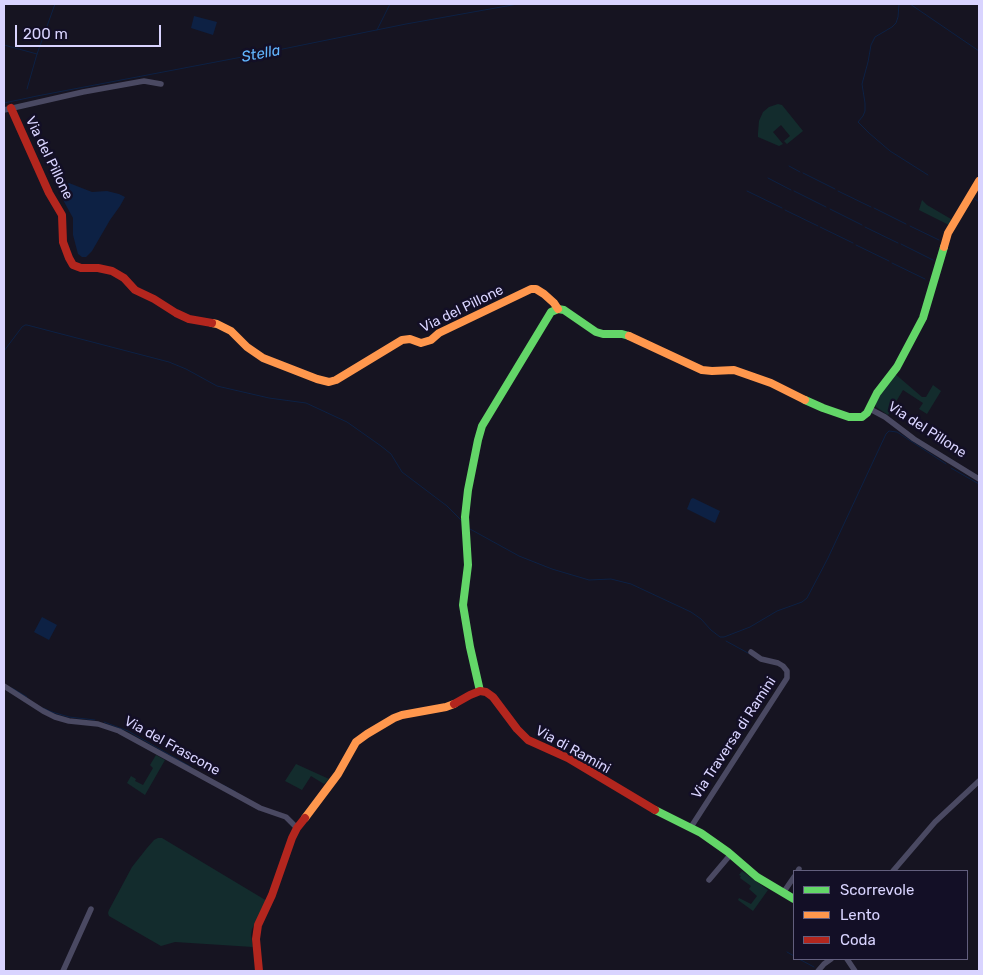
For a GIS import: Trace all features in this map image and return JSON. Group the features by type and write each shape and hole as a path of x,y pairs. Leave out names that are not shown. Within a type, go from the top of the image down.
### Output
{"street":[{"path":"7,109 144,81 161,84"},
{"name":"Via del Pillone","path":"7,109 61,211 63,218 63,242 68,258 73,265 81,268 98,268 112,271 124,278 135,290 176,313 193,320 212,323 232,330 244,345 260,357 308,376 327,382 334,381 399,341 410,339 419,343 427,342 432,340 438,333 531,289 536,289 544,294 558,309 564,310 596,332 628,335 702,370 730,370 744,373 847,417 862,418 870,409 979,479"},
{"path":"870,409 877,393 910,346 925,312 948,233 979,182"},
{"path":"259,971 256,938 258,925 270,901 284,857 297,828 338,774 352,747 367,734 402,715 446,707 470,694 480,691 463,602 468,565 464,517 478,440 482,426 548,316 558,309"},
{"name":"Via Traversa di Ramini","path":"691,827 786,680 787,672 783,666 762,659 751,652"},
{"name":"Via del Frascone","path":"4,686 55,717 69,721 98,724 120,731 249,803 286,817 297,828"},
{"name":"Via di Ramini","path":"480,691 486,692 493,697 517,729 530,741 568,758 648,806 691,827 731,854 757,877 793,898"},
{"path":"893,870 936,822 979,781"},
{"path":"709,880 731,854"},
{"path":"783,893 793,878"},
{"path":"63,971 91,909"},
{"path":"818,971 831,960"},
{"path":"848,960 855,971"}],"green space":[{"path":"778,104 782,105 803,131 787,144 784,141 790,136 781,125 773,132 783,144 779,146 758,137 759,121 763,112 769,107"},
{"path":"922,200 951,219 949,225 919,210"},
{"path":"894,373 922,397 926,397 933,385 941,391 927,414 919,409 923,403 903,390 888,415 876,407 875,401"},
{"path":"156,755 165,760 145,795 127,783 131,776 136,779 135,781 143,785 153,768 150,765"},
{"path":"296,764 329,779 324,784 311,776 302,790 285,781"},
{"path":"162,838 267,901 252,929 253,947 175,942 161,946 109,916 109,910 132,867 154,840"},
{"path":"742,871 768,890 753,911 738,900 739,898 751,904 757,896 749,889 751,886 740,878 741,876 739,875"}],"water":[{"path":"194,16 217,22 213,35 191,28"},
{"path":"69,183 92,192 107,191 125,197 92,251 86,257 78,254 73,235 73,218 62,198 65,186"},
{"path":"693,498 720,511 715,523 687,509"},
{"path":"42,617 57,625 49,640 34,632"}],"waterway":[{"path":"27,89 55,4"},
{"path":"377,30 390,4"},
{"name":"Stella","path":"4,103 406,24 518,4"},
{"path":"899,4 896,23 875,37 871,45 862,84 865,111 858,122 890,151 928,175"},
{"path":"910,4 979,51"},
{"path":"4,45 37,54"},
{"path":"789,166 800,172"},
{"path":"803,173 835,189"},
{"path":"768,178 791,190"},
{"path":"747,191 782,208"},
{"path":"794,191 826,207"},
{"path":"838,191 871,207"},
{"path":"975,199 979,202"},
{"path":"874,208 906,224"},
{"path":"830,209 862,225"},
{"path":"785,210 818,226"},
{"path":"910,226 939,240"},
{"path":"820,227 853,243"},
{"path":"865,227 898,243"},
{"path":"901,244 933,260"},
{"path":"856,245 889,261"},
{"path":"892,263 925,279"},
{"path":"4,351 22,327 27,325 169,362 217,386 269,398 306,403 347,422 381,446 391,454 402,472 447,506 462,521"},
{"path":"470,529 519,556 552,569 589,580 611,579 631,584 691,612 720,637 724,637 750,627 777,611 802,602 807,598 889,431 897,432 946,464"},
{"path":"951,468 979,484"},
{"path":"726,641 748,653"},
{"path":"12,688 27,697"},
{"path":"43,708 69,717 95,720"},
{"path":"104,722 128,731 191,767"},
{"path":"223,785 236,792"},
{"path":"787,952 793,955"},
{"path":"801,960 814,967"}],"traffic: fast":[{"path":"805,400 849,417 862,417 867,413 877,393 897,367 923,318 944,247"},
{"path":"480,691 463,605 468,565 465,517 468,490 482,426 551,312 558,309 564,310 596,332 629,336"},
{"path":"655,810 701,833 728,852 757,877 793,898"}],"traffic: slow":[{"path":"944,247 948,233 979,181"},
{"path":"212,323 231,331 247,347 263,358 329,382 336,380 402,340 410,339 421,343 431,340 439,333 531,289 536,289 544,294 558,309"},
{"path":"629,336 702,370 734,370 771,383 805,400"},
{"path":"305,818 338,774 356,742 394,718 454,704"}],"traffic: jam":[{"path":"11,108 49,193 62,215 63,242 73,265 81,268 98,268 112,271 124,278 135,290 176,313 189,319 212,323"},
{"path":"454,704 480,691 486,692 493,697 517,729 528,740 568,758 655,810"},
{"path":"259,971 256,939 258,925 272,895 292,838 305,818"}]}
